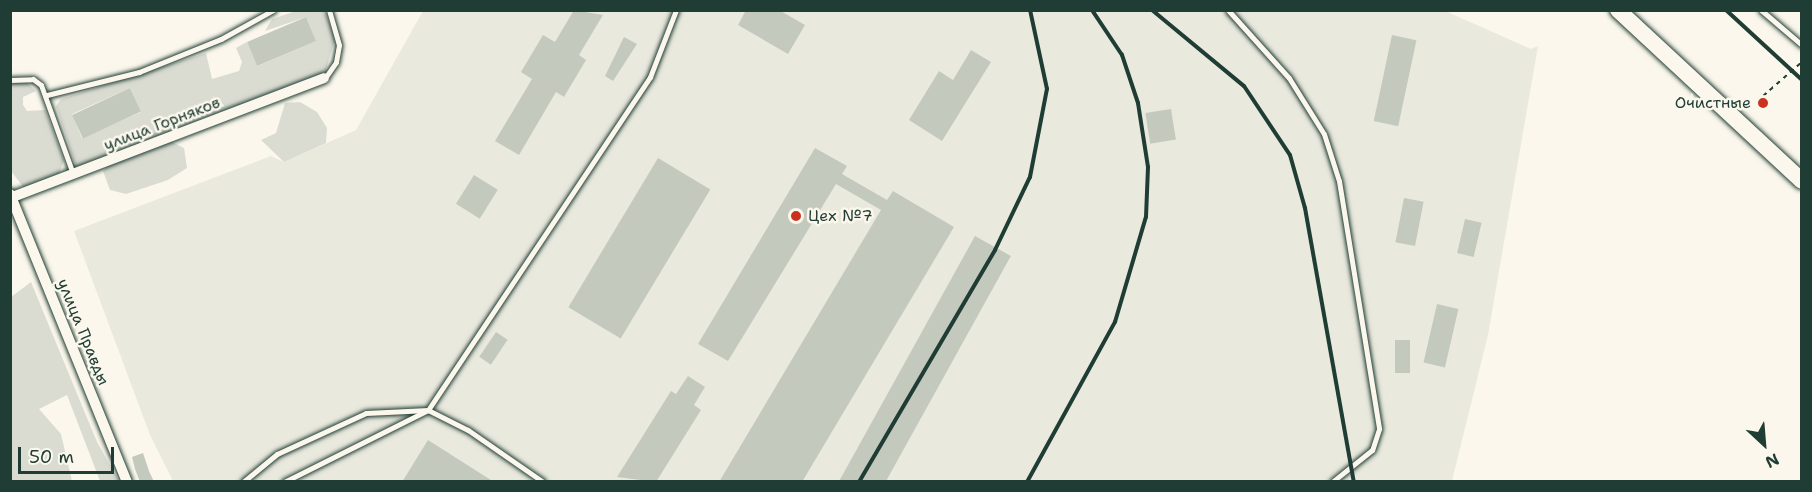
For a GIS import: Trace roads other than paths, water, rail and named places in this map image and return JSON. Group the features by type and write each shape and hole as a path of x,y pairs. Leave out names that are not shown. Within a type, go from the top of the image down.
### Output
{"main road":[{"path":"1618,10 1802,181"}],"street":[{"name":"улица Горняков","path":"11,197 324,78"},
{"name":"улица Правды","path":"11,197 127,482"}],"lane":[{"path":"47,95 139,72 221,39 273,10"},
{"path":"324,78 336,62 339,45 329,10"},
{"path":"284,482 428,410 651,77 676,10"},
{"path":"1228,10 1289,78 1324,134 1339,181 1379,429 1372,450 1332,482"},
{"path":"1761,10 1802,45"},
{"path":"10,80 33,79 47,95 73,174"},
{"path":"243,482 277,454 366,413 428,410 468,430 543,482"}],"railway":[{"path":"859,482 995,250 1030,177 1047,89 1030,10"},
{"path":"1027,482 1115,322 1146,217 1148,167 1138,103 1122,55 1092,10"},
{"path":"1152,10 1244,86 1290,155 1305,208 1354,482"},
{"path":"1726,10 1802,80"}],"place":[{"name":"Очистные","path":"1763,103"},
{"name":"Цех №7","path":"796,216"}]}
